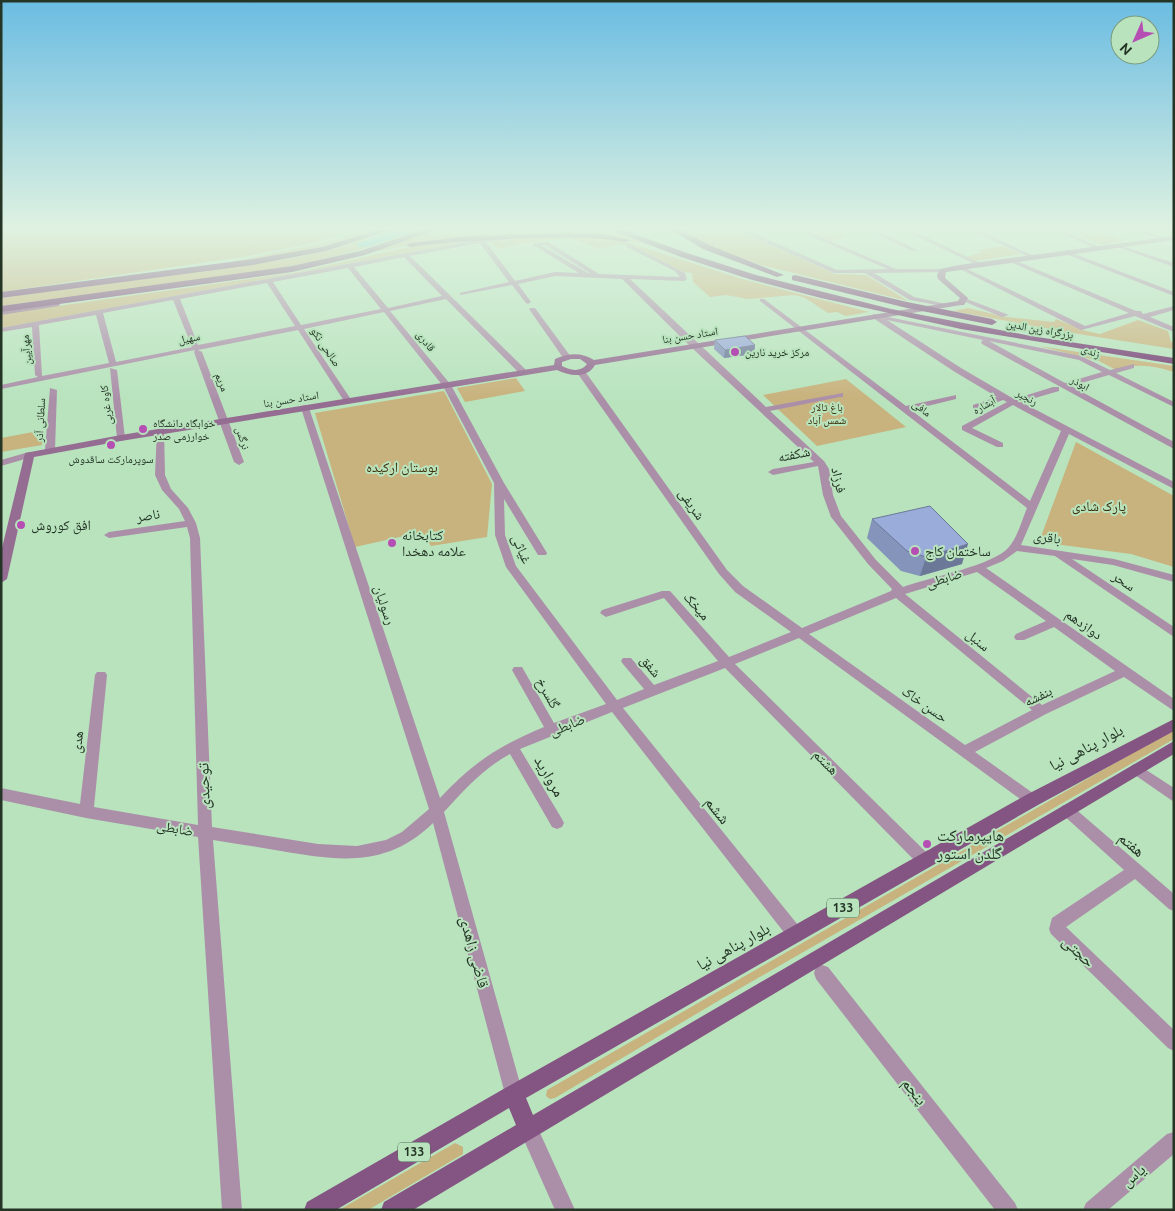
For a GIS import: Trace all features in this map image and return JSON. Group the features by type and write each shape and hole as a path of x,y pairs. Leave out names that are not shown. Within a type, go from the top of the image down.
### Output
{"highway":[{"path":"1,295 64,287"},
{"path":"1,309 173,287"},
{"name":"بزرگراه زین الدین","path":"785,287 920,320 1174,361"},
{"name":"بزرگراه زین الدین","path":"829,287 970,318 1174,351"}],"main road":[{"path":"950,287 965,300"},
{"path":"1,313 109,295"},
{"name":"استاد حسن بنا","path":"592,363 961,303 965,300"},
{"path":"567,357 582,357 592,363 590,368 581,372 565,371 558,366 558,361 567,357"},
{"name":"استاد حسن بنا","path":"29,455 160,431 558,366"},
{"path":"1,579 6,541 29,455"},
{"name":"بلوار پناهی نیا","path":"315,1210 514,1094 1032,800 1174,724"},
{"name":"133","path":"392,1210 1174,747"},
{"path":"514,1094 528,1129"}],"street":[{"path":"1,330 239,287"},
{"name":"صالحی نکو","path":"273,287 348,401"},
{"name":"قادری","path":"367,287 447,385"},
{"path":"437,287 523,372"},
{"path":"462,294 498,287"},
{"path":"517,287 528,302"},
{"name":"فرزاد","path":"634,287 821,463 824,469 828,495 836,516 898,592"},
{"path":"891,287 912,299 948,305"},
{"path":"999,287 1084,328 1174,308"},
{"path":"1074,287 1174,329"},
{"path":"1155,287 1174,294"},
{"path":"391,309 447,297"},
{"name":"مریم","path":"176,298 225,421"},
{"name":"مافی","path":"762,300 1032,507"},
{"path":"965,300 1005,315"},
{"path":"533,309 567,357"},
{"name":"سهیل","path":"1,387 382,311"},
{"name":"کاوه غربی","path":"99,312 112,366 121,438"},
{"name":"زندی","path":"876,316 1082,358 1174,405"},
{"name":"رنجبر","path":"876,316 958,370 1009,400 1174,486"},
{"name":"مهرآیین","path":"35,324 39,375"},
{"name":"ابوذر","path":"977,337 1060,388 1174,446"},
{"path":"976,407 1060,388 1131,366"},
{"name":"شریفی","path":"581,372 723,572 739,589 800,634"},
{"name":"غیاثی","path":"447,385 499,483 500,535 511,567 614,706"},
{"name":"سلطانی آذر","path":"50,450 53,390"},
{"path":"764,410 840,395"},
{"path":"904,409 954,397"},
{"name":"آبشاره","path":"1000,446 965,428 1009,400"},
{"name":"رسولیان","path":"305,408 437,810"},
{"name":"نرگس","path":"225,421 239,462"},
{"path":"1015,548 1066,430"},
{"name":"توحیدی","path":"160,431 160,475 167,490 183,508 191,523 195,538 205,833 232,1210"},
{"path":"1,456 29,455"},
{"path":"1,463 29,455"},
{"name":"شکفته","path":"773,472 821,463"},
{"path":"499,483 542,553"},
{"name":"ناصر","path":"109,535 191,523"},
{"name":"ضابطی","path":"1,794 86,812 205,833 342,853 374,851 402,840 437,810 466,778 496,756 552,731 800,634 898,592 978,567 1010,553 1015,548"},
{"name":"باقری","path":"1015,548 1105,556 1174,573"},
{"name":"باقری","path":"1056,552 1114,562 1174,579"},
{"name":"سحر","path":"1056,552 1174,633"},
{"name":"دوازدهم","path":"978,567 1174,706"},
{"name":"سنبل","path":"898,592 1040,711"},
{"name":"میخک","path":"606,613 666,594 727,663"},
{"path":"1020,638 1054,622"},
{"name":"حسن خاک","path":"800,634 1032,800"},
{"name":"شفق","path":"627,661 652,691"},
{"name":"هشتم","path":"727,663 925,861"},
{"name":"گلسرخ","path":"518,670 552,731"},
{"name":"بنفشه","path":"965,751 1040,711 1125,671"},
{"name":"هدی","path":"86,812 100,676"},
{"name":"ششم","path":"614,706 796,935"},
{"name":"مروارید","path":"513,748 557,823"},
{"path":"1137,768 1174,796"},
{"name":"قاضی زاهدی","path":"437,810 514,1094"},
{"name":"هفتم","path":"1067,810 1174,904"},
{"name":"حجتی","path":"1136,870 1058,923 1057,929 1174,1042"},
{"name":"پنجم","path":"822,973 1008,1210"},
{"path":"528,1129 565,1210"},
{"name":"یاس","path":"1092,1210 1174,1141"}],"green space":[{"path":"1,287 39,287 1,292"},
{"path":"86,287 157,287 1,306 1,298"},
{"path":"195,287 225,287 1,328 1,314"},
{"path":"698,287 771,287 869,312 846,316 837,312 828,313 805,298 795,295 748,299 726,295 710,297"},
{"path":"849,287 885,287 908,301"},
{"path":"968,308 1006,317 1054,322 1056,319 1086,331 1100,334 1138,320 1168,331 1171,342 1174,343 1174,349 1066,332 953,311"},
{"path":"1038,346 1174,366 1174,372 1145,366 1130,366 1116,370 1099,361"},
{"path":"516,378 525,391 465,402 457,388"},
{"name":"باغ تالار شمس آباد","path":"846,379 906,427 817,446 763,395"},
{"name":"بوستان ارکیده","path":"444,391 492,484 487,537 431,546 422,532 355,547 315,413"},
{"path":"44,430 42,445 1,452 1,438"},
{"name":"پارک شادی","path":"1076,442 1174,496 1174,567 1131,554 1039,542"},
{"path":"1174,729 1174,739 718,1001 555,1098 550,1099 546,1096 547,1090"},
{"path":"455,1143 463,1147 463,1154 368,1210 339,1210"}],"building":[{"path":"745,336 755,345 725,350 715,340"},
{"path":"930,506 968,544 926,557 907,551 872,519"}],"place":[{"name":"مرکز خرید نارین","path":"735,352"},
{"name":"خوابگاه دانشگاه خوارزمی صدر","path":"143,429"},
{"name":"سوپرمارکت ساقدوش","path":"111,445"},
{"name":"افق کوروش","path":"21,525"},
{"name":"کتابخانه علامه دهخدا","path":"392,543"},
{"name":"ساختمان کاج","path":"915,551"},
{"name":"هایپرمارکت گلدن استور","path":"927,844"}]}
